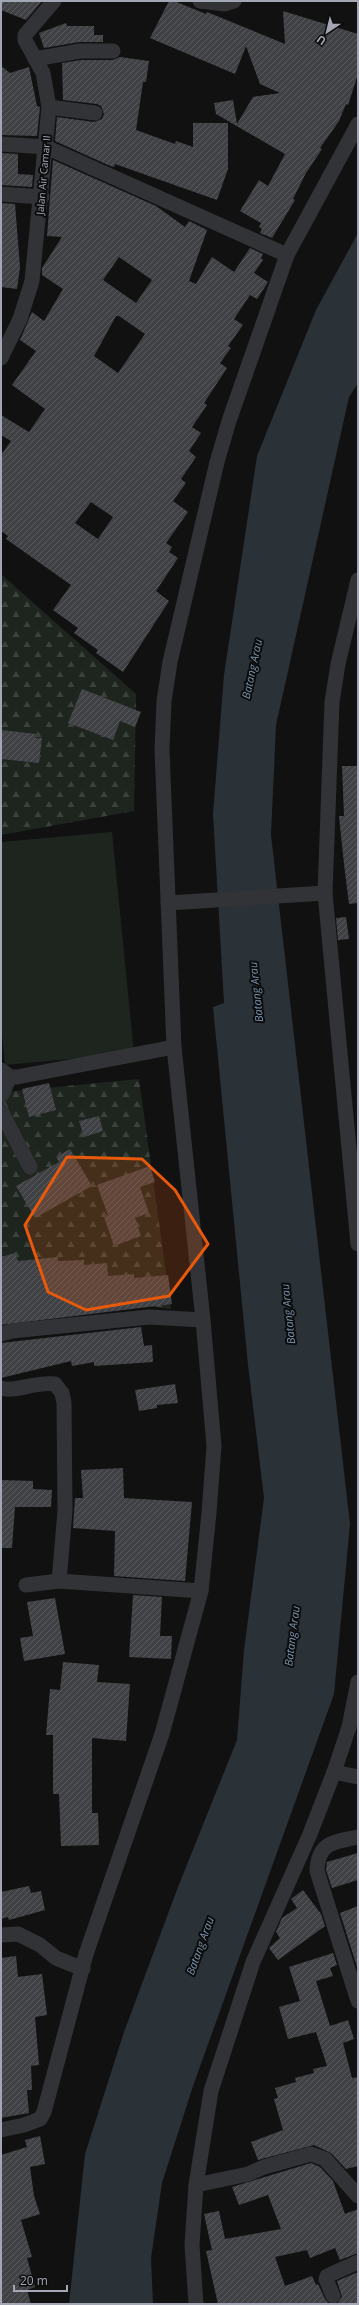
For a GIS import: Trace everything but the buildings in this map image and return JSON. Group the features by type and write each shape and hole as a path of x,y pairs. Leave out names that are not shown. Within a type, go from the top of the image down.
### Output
{"street":[{"name":"Jalan Air Camar II","path":"1,358 20,319 29,294 42,197 50,107 43,72 25,40 25,35 54,1"},
{"path":"200,1 225,4 234,1"},
{"path":"35,59 80,51 113,51"},
{"path":"50,107 95,113"},
{"path":"1,2130 40,2119 44,2112 86,1954 110,1890 162,1734 201,1591 214,1446 203,1320 174,1046 162,725 170,662 217,462 243,378 287,256 358,124"},
{"path":"1,144 46,148 287,256"},
{"path":"1,194 42,197"},
{"path":"358,580 338,664 332,702 325,894 358,1244"},
{"path":"168,903 194,903 325,894"},
{"path":"1,1096 5,1073 17,1077 174,1046"},
{"path":"1,1111 30,1167"},
{"path":"1,1334 12,1331 149,1317 203,1320"},
{"path":"1,1388 9,1390 44,1382 55,1384 62,1393 64,1403 65,1511 59,1581"},
{"path":"26,1585 59,1581 201,1591"},
{"path":"196,2304 192,2245 196,2185 211,2091 254,1962 310,1834 334,1772 348,1726 358,1682"},
{"path":"334,1772 358,1777"},
{"path":"358,1837 330,1843 321,1852 317,1860 316,1871 358,2001"},
{"path":"1,1935 18,1934 40,1945 56,1958 83,1969"},
{"path":"196,2185 248,2174 264,2167 311,2154 325,2159 358,2196"},
{"path":"333,2296 326,2279 327,2276 358,2262"}],"highlighted area":[{"path":"67,1157 142,1159 175,1190 208,1244 169,1296 86,1310 48,1292 25,1225"}],"green space":[{"path":"1,574 136,694 134,811 1,835"},
{"path":"112,832 134,1053 5,1065 1,1024 1,842"},
{"path":"139,1079 171,1309 1,1287 1,1082 4,1092"}],"water":[{"name":"Batang Arau","path":"358,233 358,383 349,397 276,725 271,835 350,1524 334,1694 193,2086 162,2183 151,2258 153,2304 69,2304 85,2154 124,2032 178,1887 237,1740 244,1650 264,1498 248,1365 213,1007 224,1003 213,814 224,675 257,456 316,310"}]}
